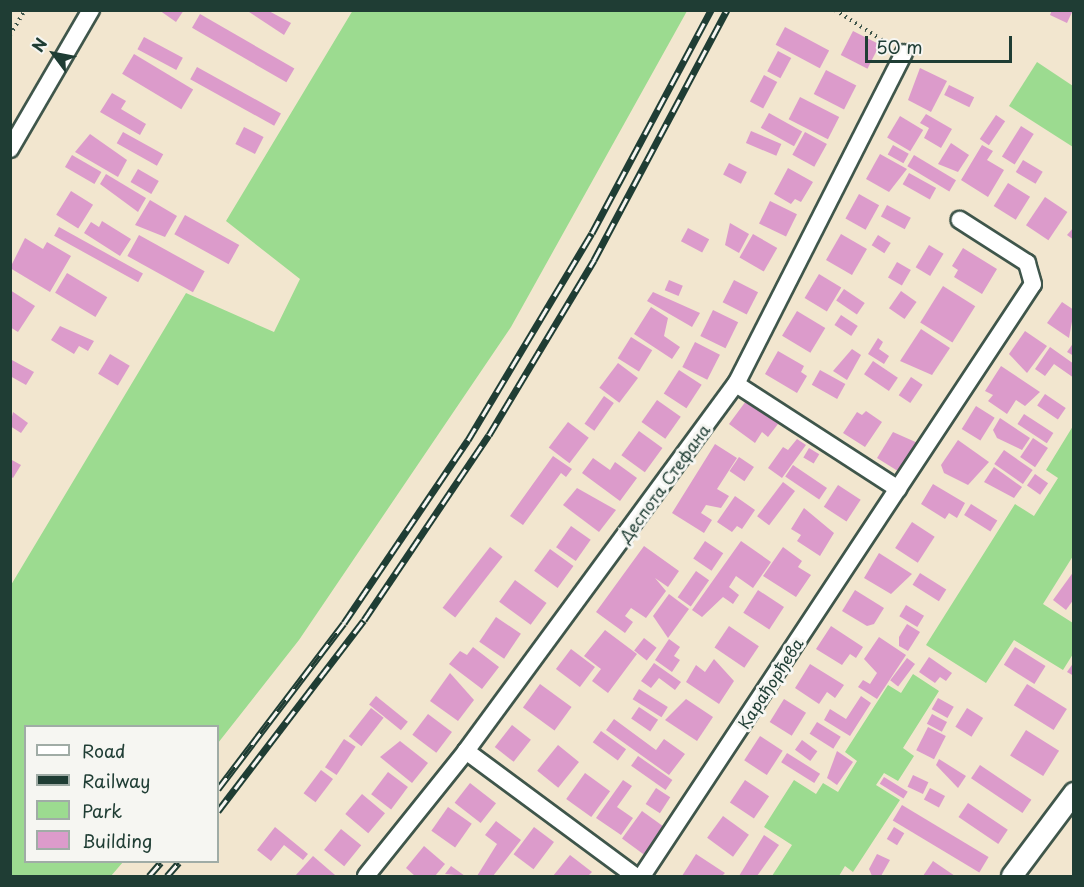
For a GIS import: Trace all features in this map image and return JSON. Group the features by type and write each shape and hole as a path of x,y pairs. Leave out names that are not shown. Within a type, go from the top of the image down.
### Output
{"street":[{"path":"10,149 91,10"},
{"name":"Деспота Стефана","path":"366,876 466,751 736,384 904,53"},
{"name":"Карађорђева","path":"642,876 898,489 1034,277 1027,263 960,220"},
{"path":"736,384 898,489"},
{"path":"466,751 635,876"},
{"path":"1012,876 1074,793"}],"path":[{"path":"10,35 25,10"},
{"path":"835,10 904,53"}],"green space":[{"path":"353,10 687,11 511,327 299,640 219,742 219,725 24,725 24,863 122,863 111,876 11,876 11,585 186,293 274,332 300,279 226,221"},
{"path":"1037,62 1073,86 1073,147 1009,106"},
{"path":"1073,426 1073,556 1043,604 1073,623 1073,654 1063,670 1014,640 986,683 926,645 1015,504 1034,516 1058,478 1046,470"},
{"path":"913,674 939,691 903,748 914,756 898,781 884,773 876,785 900,800 853,872 845,866 839,876 772,876 792,845 764,827 794,780 816,794 823,783 838,792 857,761 845,752 888,685 901,693"}],"building":[{"path":"159,10 184,10 176,22"},
{"path":"246,10 267,10 291,23 284,35"},
{"path":"1052,10 1073,10 1067,23 1050,15"},
{"path":"200,14 294,68 286,82 192,28"},
{"path":"785,27 829,50 820,68 776,45"},
{"path":"853,31 880,45 867,69 841,55"},
{"path":"144,37 183,58 176,70 137,49"},
{"path":"778,51 791,58 780,78 767,71"},
{"path":"134,54 193,90 181,109 122,74"},
{"path":"197,67 281,114 274,126 190,79"},
{"path":"920,68 947,81 931,112 908,100"},
{"path":"826,70 856,85 844,109 814,94"},
{"path":"764,75 777,82 763,109 750,101"},
{"path":"949,85 974,97 969,107 944,95"},
{"path":"112,93 126,101 121,109 146,124 140,135 100,112"},
{"path":"800,97 839,117 828,139 789,119"},
{"path":"769,113 802,131 794,146 761,128"},
{"path":"926,114 952,129 941,148 924,138 929,128 920,123"},
{"path":"996,115 1005,121 989,145 980,139"},
{"path":"900,116 923,130 910,151 887,137"},
{"path":"1021,126 1034,134 1015,164 1002,157"},
{"path":"244,127 264,137 255,154 235,144"},
{"path":"751,131 781,144 776,156 746,143"},
{"path":"123,132 163,154 157,166 117,143"},
{"path":"805,132 827,144 814,167 792,155"},
{"path":"90,134 127,160 118,177 75,152"},
{"path":"951,143 969,155 958,172 938,164"},
{"path":"893,145 909,154 903,163 888,155"},
{"path":"982,145 993,151 987,160 1004,170 988,197 961,180"},
{"path":"880,154 907,169 889,192 866,179"},
{"path":"72,155 101,172 94,184 65,167"},
{"path":"914,155 956,180 949,191 907,166"},
{"path":"1023,160 1043,172 1036,184 1016,172"},
{"path":"729,163 747,172 741,184 723,175"},
{"path":"788,168 813,182 801,202 795,199 791,204 774,194"},
{"path":"138,169 159,181 151,194 130,182"},
{"path":"909,173 936,188 930,199 903,184"},
{"path":"106,174 146,198 138,212 100,184"},
{"path":"1008,183 1030,197 1016,220 994,206"},
{"path":"71,191 93,205 78,229 56,215"},
{"path":"859,194 879,205 866,230 845,218"},
{"path":"1045,197 1067,212 1048,240 1026,225"},
{"path":"150,200 177,216 165,237 135,225"},
{"path":"770,201 797,214 786,237 759,223"},
{"path":"887,205 911,218 905,229 881,216"},
{"path":"185,215 239,245 229,264 174,234"},
{"path":"102,221 131,239 120,256 84,233 91,222 99,227"},
{"path":"730,223 749,234 739,253 725,245"},
{"path":"59,227 143,274 138,282 54,236"},
{"path":"1074,227 1074,240 1067,235"},
{"path":"688,228 709,239 702,253 681,241"},
{"path":"753,234 777,248 764,271 740,257"},
{"path":"841,234 867,249 852,275 826,260"},
{"path":"139,235 205,271 193,292 127,256"},
{"path":"878,235 891,243 884,253 872,245"},
{"path":"25,238 43,249 47,242 71,256 50,292 10,268"},
{"path":"929,245 944,254 930,276 916,267"},
{"path":"963,248 997,269 982,294 954,277 958,270 952,266"},
{"path":"897,262 911,270 902,286 888,278"},
{"path":"67,273 107,297 95,317 55,293"},
{"path":"819,274 841,287 827,311 805,298"},
{"path":"669,280 683,286 679,296 665,290"},
{"path":"734,280 758,292 747,315 723,302"},
{"path":"943,286 975,306 952,343 920,322"},
{"path":"844,289 865,303 857,315 836,301"},
{"path":"10,290 35,306 18,332 10,327"},
{"path":"901,291 917,302 905,319 889,308"},
{"path":"653,292 700,313 692,327 647,301"},
{"path":"1062,302 1074,310 1069,338 1047,323"},
{"path":"651,307 668,318 664,336 680,347 672,359 634,334"},
{"path":"713,310 738,322 725,348 700,336"},
{"path":"797,311 825,328 810,353 782,336"},
{"path":"841,315 858,326 851,336 834,325"},
{"path":"60,326 94,341 88,351 79,346 74,354 51,340"},
{"path":"921,329 950,348 932,375 900,361"},
{"path":"1025,331 1047,346 1027,373 1009,354"},
{"path":"631,337 652,350 639,371 618,358"},
{"path":"878,338 883,342 879,349 889,356 884,364 868,354"},
{"path":"695,342 720,355 707,380 682,367"},
{"path":"1074,342 1074,356 1067,352"},
{"path":"1050,347 1074,364 1074,378 1054,364 1045,376 1035,369"},
{"path":"852,349 861,355 847,380 833,371"},
{"path":"778,351 804,366 801,372 807,376 797,393 765,374"},
{"path":"110,354 130,366 118,386 98,374"},
{"path":"10,359 34,372 26,385 10,376"},
{"path":"873,361 898,378 889,391 864,374"},
{"path":"618,363 638,378 619,403 599,388"},
{"path":"1001,366 1040,392 1025,406 1016,400 1007,414 988,401 993,395 985,391"},
{"path":"679,370 702,385 686,408 664,393"},
{"path":"820,370 845,384 837,399 812,385"},
{"path":"911,377 923,385 910,403 899,395"},
{"path":"1045,394 1066,408 1058,420 1037,406"},
{"path":"604,396 614,403 594,431 584,424"},
{"path":"657,400 681,417 665,439 642,422"},
{"path":"746,401 778,424 768,437 762,432 755,443 729,424"},
{"path":"976,406 995,418 980,441 962,429"},
{"path":"866,411 882,422 865,447 843,433 857,412 862,415"},
{"path":"13,412 28,423 21,433 10,426"},
{"path":"1024,414 1053,433 1047,443 1017,424"},
{"path":"1000,418 1030,438 1022,450 997,438 993,430"},
{"path":"568,422 589,438 570,463 549,448"},
{"path":"639,431 662,448 645,472 621,455"},
{"path":"893,432 920,444 901,473 877,458"},
{"path":"1033,438 1048,448 1035,467 1020,457"},
{"path":"797,439 806,445 782,478 768,468 783,447 788,450"},
{"path":"958,440 989,462 968,485 944,473 941,465"},
{"path":"715,444 737,458 717,489 729,496 721,508 706,505 701,513 712,520 704,533 672,513"},
{"path":"809,448 819,454 814,464 803,457"},
{"path":"1004,450 1033,470 1023,484 994,464"},
{"path":"553,456 572,469 566,477 561,473 523,525 510,516"},
{"path":"739,457 754,467 744,481 729,471"},
{"path":"593,458 610,470 615,462 637,478 620,501 582,473"},
{"path":"10,459 21,465 13,478 10,476"},
{"path":"793,465 827,488 819,500 785,477"},
{"path":"994,467 1022,487 1014,498 984,482"},
{"path":"1035,474 1048,483 1040,495 1027,485"},
{"path":"783,482 795,491 769,525 757,516"},
{"path":"933,484 965,503 957,518 949,513 945,519 921,504"},
{"path":"838,485 861,500 846,522 824,507"},
{"path":"577,488 616,510 599,532 563,505"},
{"path":"735,496 755,510 742,529 737,526 732,532 717,522"},
{"path":"971,504 997,520 990,531 964,515"},
{"path":"804,508 834,533 820,556 797,541 801,535 791,529"},
{"path":"912,522 935,537 918,563 895,548"},
{"path":"571,526 591,540 576,561 556,547"},
{"path":"705,541 723,553 711,571 693,558"},
{"path":"741,541 771,562 753,588 736,576 729,587 739,595 733,604 723,597 702,617 692,610"},
{"path":"644,546 679,571 668,587 655,578 666,591 646,618 631,608 625,616 633,622 625,633 596,612"},
{"path":"490,547 503,557 455,618 443,608"},
{"path":"783,547 802,561 798,567 811,575 796,597 763,576"},
{"path":"550,549 573,566 558,588 534,571"},
{"path":"879,553 912,574 891,594 864,578"},
{"path":"696,571 709,580 691,606 678,597"},
{"path":"1074,571 1074,599 1066,610 1053,600"},
{"path":"920,573 946,589 939,601 913,585"},
{"path":"515,580 547,603 531,625 499,602"},
{"path":"758,590 784,607 769,630 743,613"},
{"path":"855,590 884,608 874,624 867,626 842,611"},
{"path":"669,594 689,609 668,638 653,616"},
{"path":"906,605 924,616 917,627 899,616"},
{"path":"496,617 521,634 504,659 479,642"},
{"path":"907,624 920,632 908,651 899,646 899,637"},
{"path":"729,626 759,646 744,668 714,648"},
{"path":"831,626 863,647 856,658 850,654 842,665 816,649"},
{"path":"605,630 637,654 608,693 592,681 601,669 584,656"},
{"path":"879,637 906,655 877,699 858,687 863,680 870,684 877,673 864,659"},
{"path":"644,638 657,648 647,660 634,651"},
{"path":"669,639 680,647 674,656 680,660 672,672 655,660"},
{"path":"473,647 499,667 482,689 449,664 460,651 467,655"},
{"path":"1015,647 1046,666 1034,684 1004,665"},
{"path":"571,649 595,667 580,687 556,669"},
{"path":"929,657 952,673 946,681 940,677 935,683 919,672"},
{"path":"907,658 915,664 898,686 890,680"},
{"path":"714,659 734,681 719,704 686,682 696,665 705,672"},
{"path":"1074,662 1074,676 1067,672"},
{"path":"654,663 681,682 675,690 659,678 651,688 641,681"},
{"path":"810,664 844,685 835,698 827,692 819,704 795,688"},
{"path":"450,673 474,700 458,721 430,701"},
{"path":"540,684 572,707 555,730 523,707"},
{"path":"1027,684 1067,709 1054,730 1014,705"},
{"path":"639,689 668,707 661,717 633,699"},
{"path":"376,696 408,722 401,730 369,705"},
{"path":"861,696 871,703 850,736 824,720 830,709 846,719"},
{"path":"938,698 954,707 947,718 932,709"},
{"path":"686,699 713,717 697,741 665,720"},
{"path":"784,699 806,713 792,736 770,722"},
{"path":"639,707 658,720 650,731 631,719"},
{"path":"371,708 384,718 361,746 349,736"},
{"path":"967,708 983,718 971,737 955,727"},
{"path":"428,714 452,732 436,753 412,735"},
{"path":"932,714 947,722 942,732 927,724"},
{"path":"614,719 656,750 664,739 685,754 669,775 606,730"},
{"path":"817,722 841,737 833,749 810,734"},
{"path":"512,725 531,740 514,762 495,747"},
{"path":"928,727 946,736 934,759 916,750"},
{"path":"1026,730 1059,751 1043,776 1010,755"},
{"path":"601,731 626,749 618,761 593,742"},
{"path":"760,736 783,751 767,775 744,760"},
{"path":"344,739 356,747 337,775 325,767"},
{"path":"802,740 817,751 810,761 795,750"},
{"path":"400,741 428,763 412,783 380,757"},
{"path":"558,745 579,762 558,788 537,771"},
{"path":"837,751 853,762 837,785 827,778"},
{"path":"787,753 820,774 814,783 781,762"},
{"path":"638,756 672,780 666,790 631,766"},
{"path":"939,759 966,776 958,788 936,765"},
{"path":"980,765 1031,800 1022,813 971,778"},
{"path":"321,770 333,779 316,802 304,793"},
{"path":"388,772 408,787 391,809 371,794"},
{"path":"585,773 610,791 591,817 566,799"},
{"path":"913,775 928,782 923,794 908,787"},
{"path":"884,777 908,792 904,799 880,784"},
{"path":"623,780 632,786 617,807 633,818 621,835 596,818"},
{"path":"745,780 769,796 754,819 730,802"},
{"path":"470,783 496,803 481,823 455,803"},
{"path":"656,788 670,797 660,813 646,804"},
{"path":"930,788 945,796 939,807 924,799"},
{"path":"362,794 385,813 368,833 345,814"},
{"path":"968,803 1008,830 998,844 958,817"},
{"path":"902,805 989,857 979,872 893,820"},
{"path":"448,807 472,824 455,847 431,831"},
{"path":"642,811 664,827 644,854 622,839"},
{"path":"723,816 749,835 733,857 707,838"},
{"path":"496,821 521,840 493,876 477,876 497,844 485,835"},
{"path":"275,827 308,854 303,860 284,845 271,861 257,850"},
{"path":"534,827 554,842 534,869 514,854"},
{"path":"894,827 904,833 897,845 887,839"},
{"path":"341,829 361,845 344,866 324,850"},
{"path":"764,835 779,845 757,876 739,876"},
{"path":"424,846 445,864 435,876 415,876 406,868"},
{"path":"696,854 725,873 722,876 682,876"},
{"path":"877,854 890,860 881,876 872,876 869,869"},
{"path":"570,855 592,872 588,876 553,876"},
{"path":"313,856 335,875 295,876"},
{"path":"933,861 955,876 923,876"},
{"path":"451,866 465,876 445,874"}],"railway":[{"path":"219,788 344,623 468,440 592,233 711,10"},
{"path":"219,810 364,620 489,435 594,260 727,10"},
{"path":"149,876 160,863"},
{"path":"167,876 178,863"}]}
